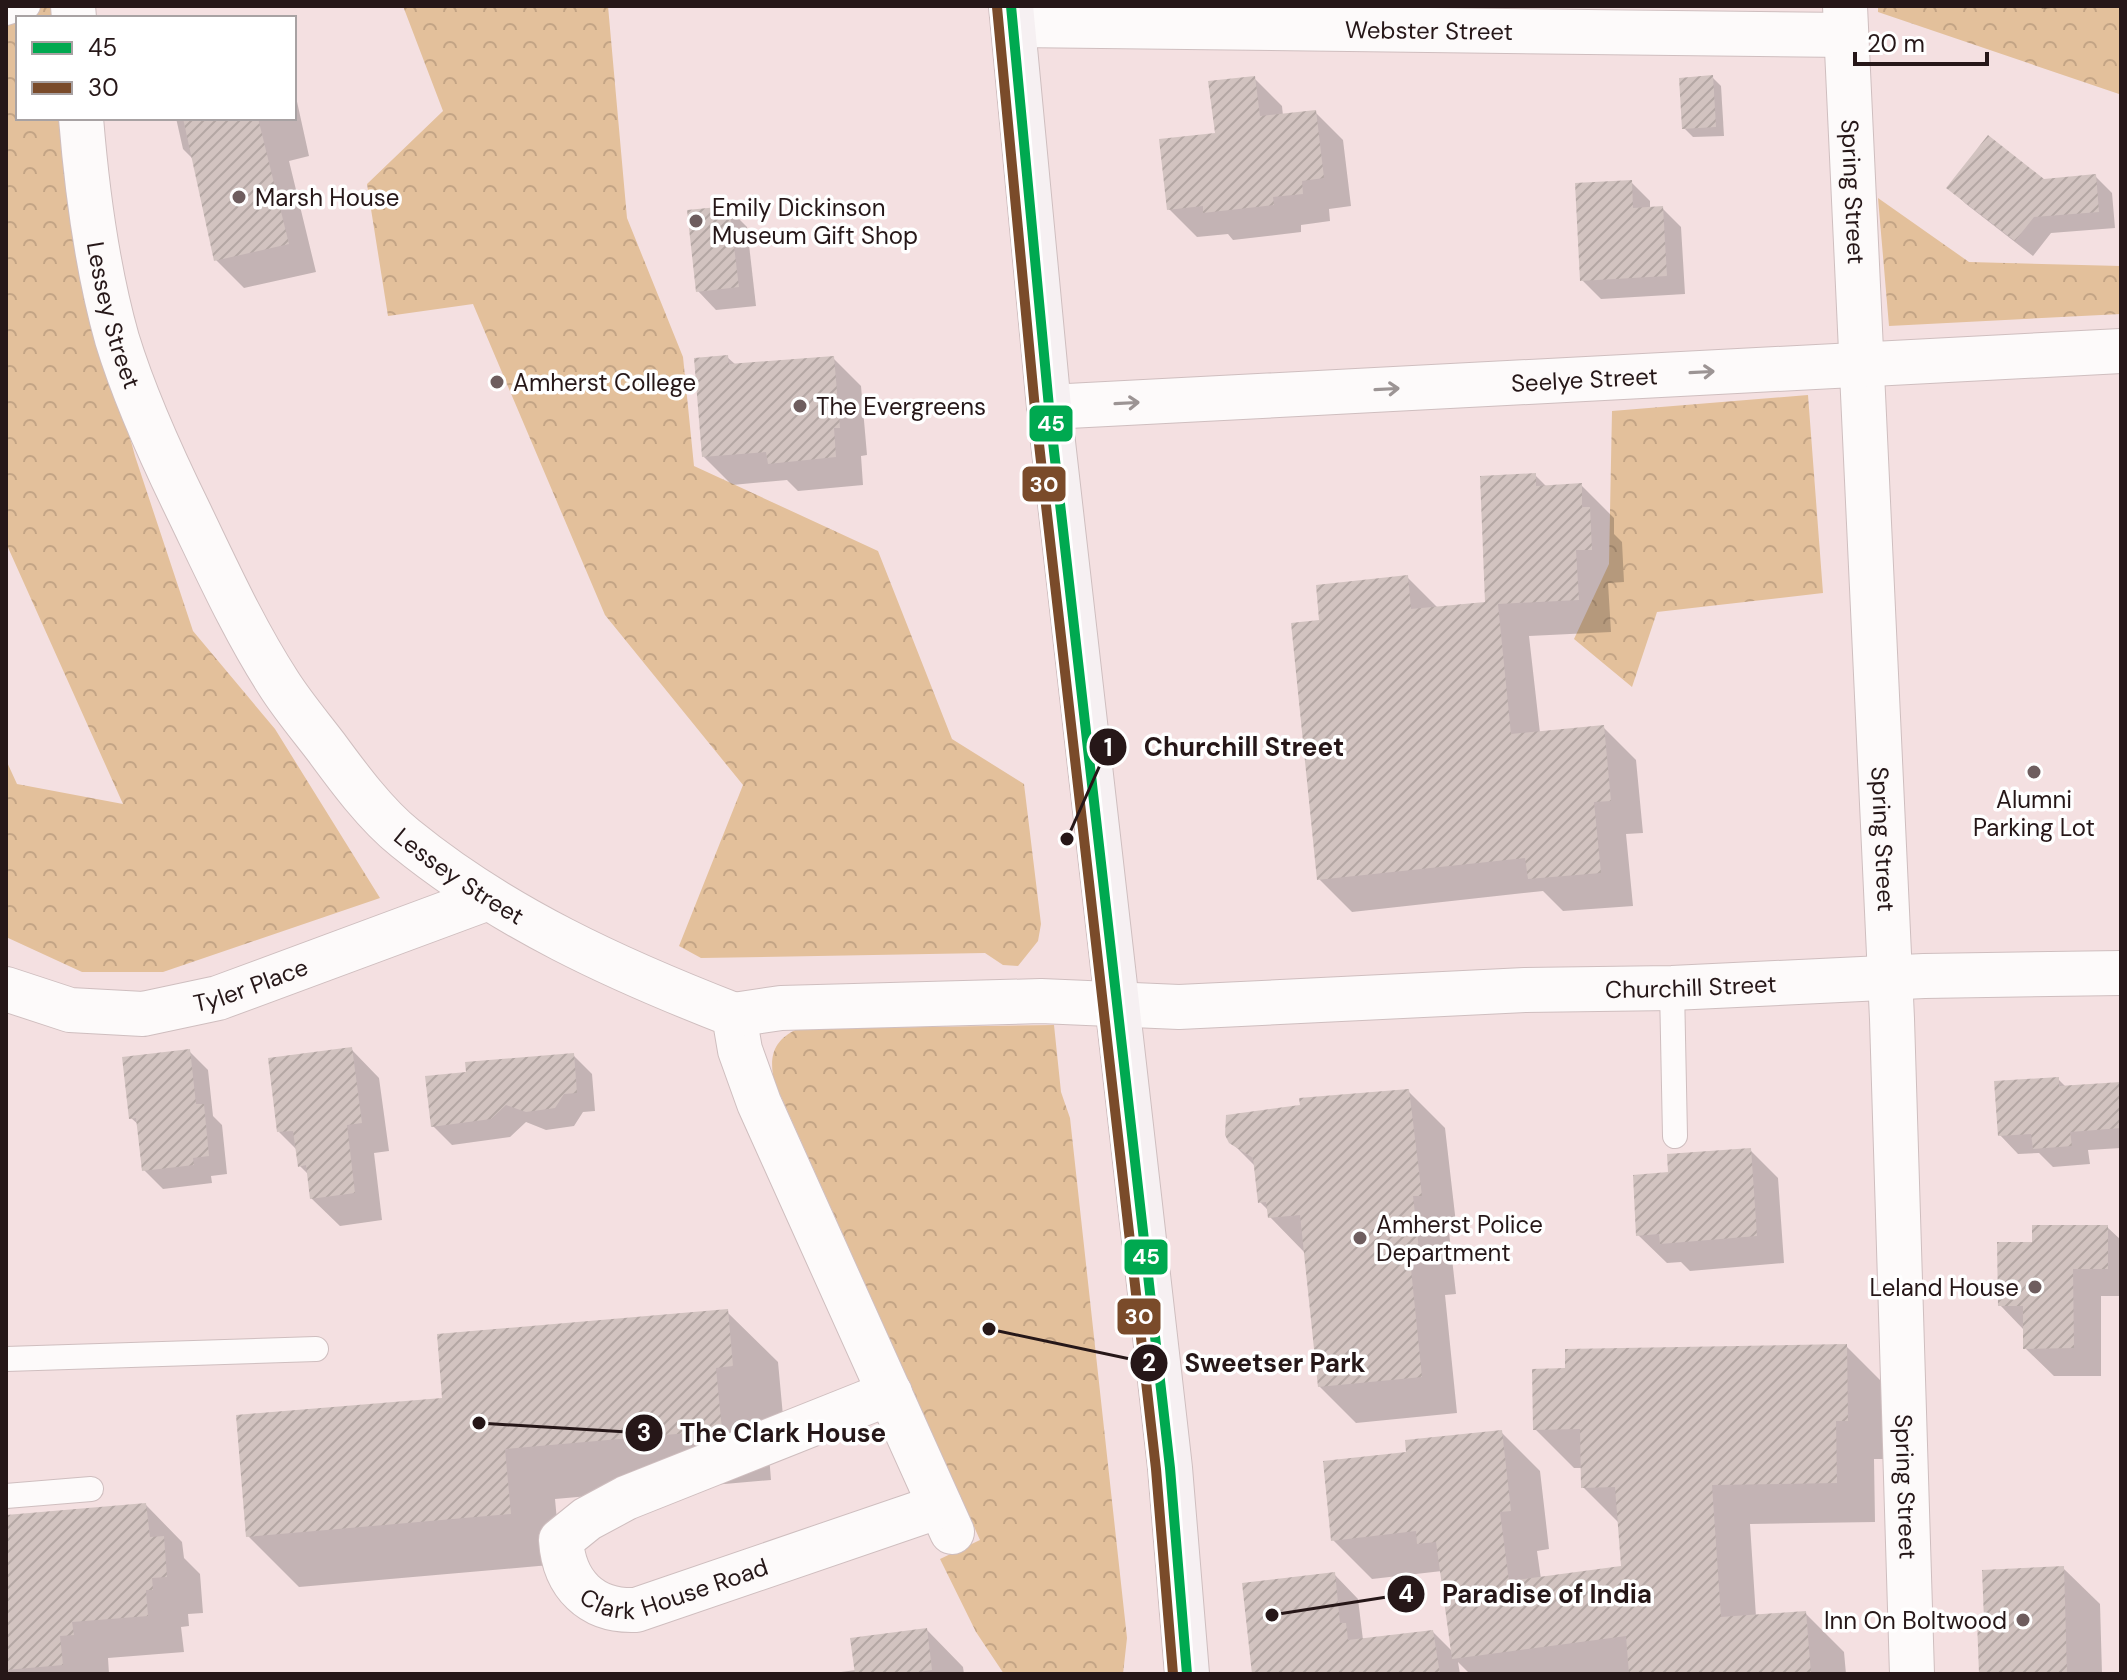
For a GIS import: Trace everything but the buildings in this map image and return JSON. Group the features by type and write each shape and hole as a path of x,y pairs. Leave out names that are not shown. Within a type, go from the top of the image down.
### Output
{"main road":[{"path":"1012,16 1049,407 1170,1468 1187,1674"}],"street":[{"name":"Webster Street","path":"1012,16 1846,20"},
{"name":"Spring Street","path":"1846,20 1889,979 1912,1674"},
{"name":"Lessey Street","path":"81,120 85,170 98,253 118,340 163,459 222,580 279,684 347,776 403,837 488,898 574,947 661,988 734,1015"},
{"name":"Seelye Street","path":"1049,407 2121,351"},
{"name":"Tyler Place","path":"6,989 70,1010 143,1014 218,998 488,898"},
{"name":"Churchill Street","path":"734,1015 781,1008 1041,1001 1179,1007 1525,990 1672,988 1924,976 2121,973"},
{"path":"734,1015 740,1050 759,1103 890,1393"},
{"name":"Clark House Road","path":"890,1393 946,1519 636,1610 616,1611 595,1603 582,1591 563,1562 561,1540 587,1519 626,1498 890,1393"}],"lane":[{"path":"6,13 28,6"},
{"path":"1672,988 1675,1136"},
{"path":"6,1359 316,1349"},
{"path":"6,1496 91,1489"}],"green space":[{"path":"6,6 55,6 56,16 16,16 16,120 64,120 95,309 135,456 193,631 275,729 380,898 163,972 82,972 6,937 6,760 17,784 123,804 6,543"},
{"path":"403,6 608,6 627,218 683,357 694,466 878,551 952,739 1024,784 1041,924 1038,941 1018,966 1003,965 985,953 701,958 679,946 743,785 605,615 473,304 388,316 367,184 443,111"},
{"path":"1878,6 2121,6 2121,107 2119,94 1878,12"},
{"path":"1878,198 1969,262 2121,266 2121,314 1889,326"},
{"path":"1808,395 1823,593 1657,612 1632,687 1574,639 1609,564 1612,411"},
{"path":"1054,1025 1061,1092 1070,1118 1127,1638 1123,1674 1004,1674 976,1632 940,1559 980,1540 774,1081 773,1072 773,1057 778,1044 797,1029"}],"transit line":[{"name":"45","path":"1011,6 1049,407 1170,1468 1187,1674"},
{"name":"30","path":"997,7 1035,409 1156,1469 1173,1674"}],"place":[{"name":"Marsh House","path":"239,197"},
{"name":"Emily Dickinson Museum Gift Shop","path":"696,221"},
{"name":"Amherst College","path":"497,382"},
{"name":"The Evergreens","path":"800,406"},
{"name":"Alumni Parking Lot","path":"2034,772"},
{"name":"Churchill Street","path":"1067,839"},
{"name":"Amherst Police Department","path":"1360,1238"},
{"name":"Leland House","path":"2035,1287"},
{"name":"Sweetser Park","path":"989,1329"},
{"name":"The Clark House","path":"479,1423"},
{"name":"Paradise of India","path":"1272,1615"},
{"name":"Inn On Boltwood","path":"2023,1620"}]}
